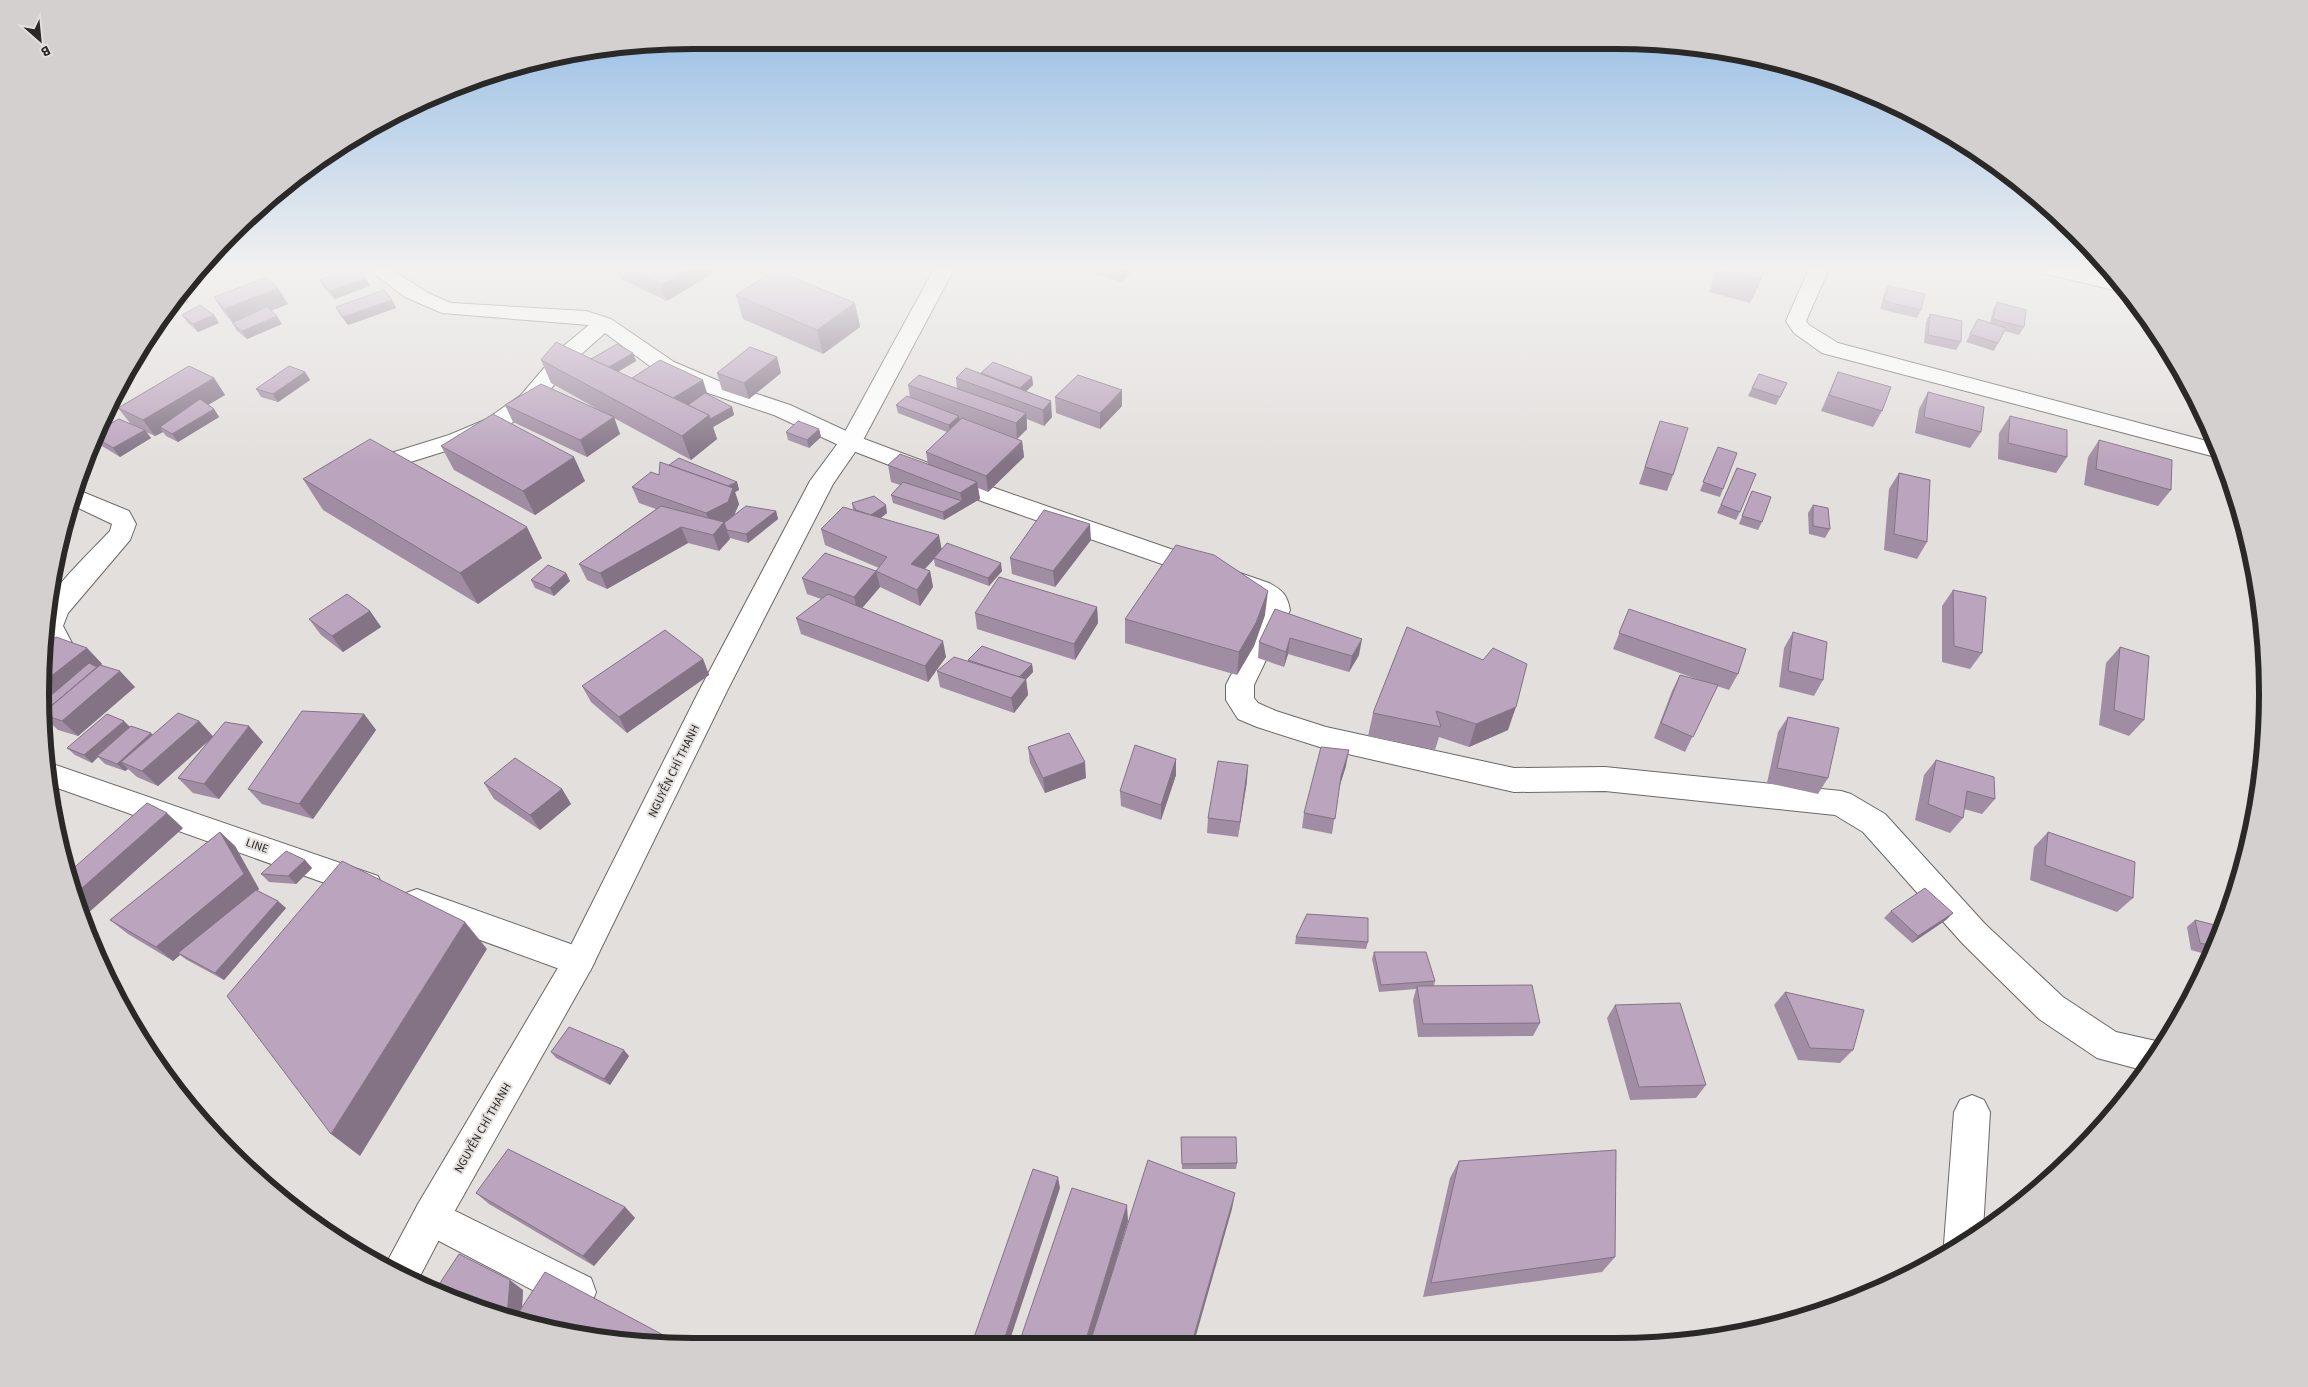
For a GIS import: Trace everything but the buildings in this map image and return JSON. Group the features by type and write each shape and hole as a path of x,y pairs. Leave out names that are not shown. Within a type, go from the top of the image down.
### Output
{"street":[{"path":"367,468 457,440 495,424 529,400 569,353 591,334"},
{"path":"619,334 666,367 713,387 782,410 851,442 992,496 1260,588 1275,598 1278,610 1240,685 1240,700 1248,711 1267,719 1326,738 1514,780 1605,780 1841,803 1874,823 1974,934 2051,1008 2109,1047 2149,1055"},
{"name":"NGUYỄN CHÍ THANH","path":"403,1269 431,1217 579,961 714,689 822,481 851,442 909,334"},
{"path":"1807,334 1830,348 2211,449"},
{"path":"54,614 121,534 124,524 120,517 79,499"},
{"path":"50,661 60,645 57,636 52,631"},
{"name":"LINE","path":"54,775 579,961"},
{"path":"1964,1236 1972,1112"},
{"path":"431,1217 609,1309"}]}
